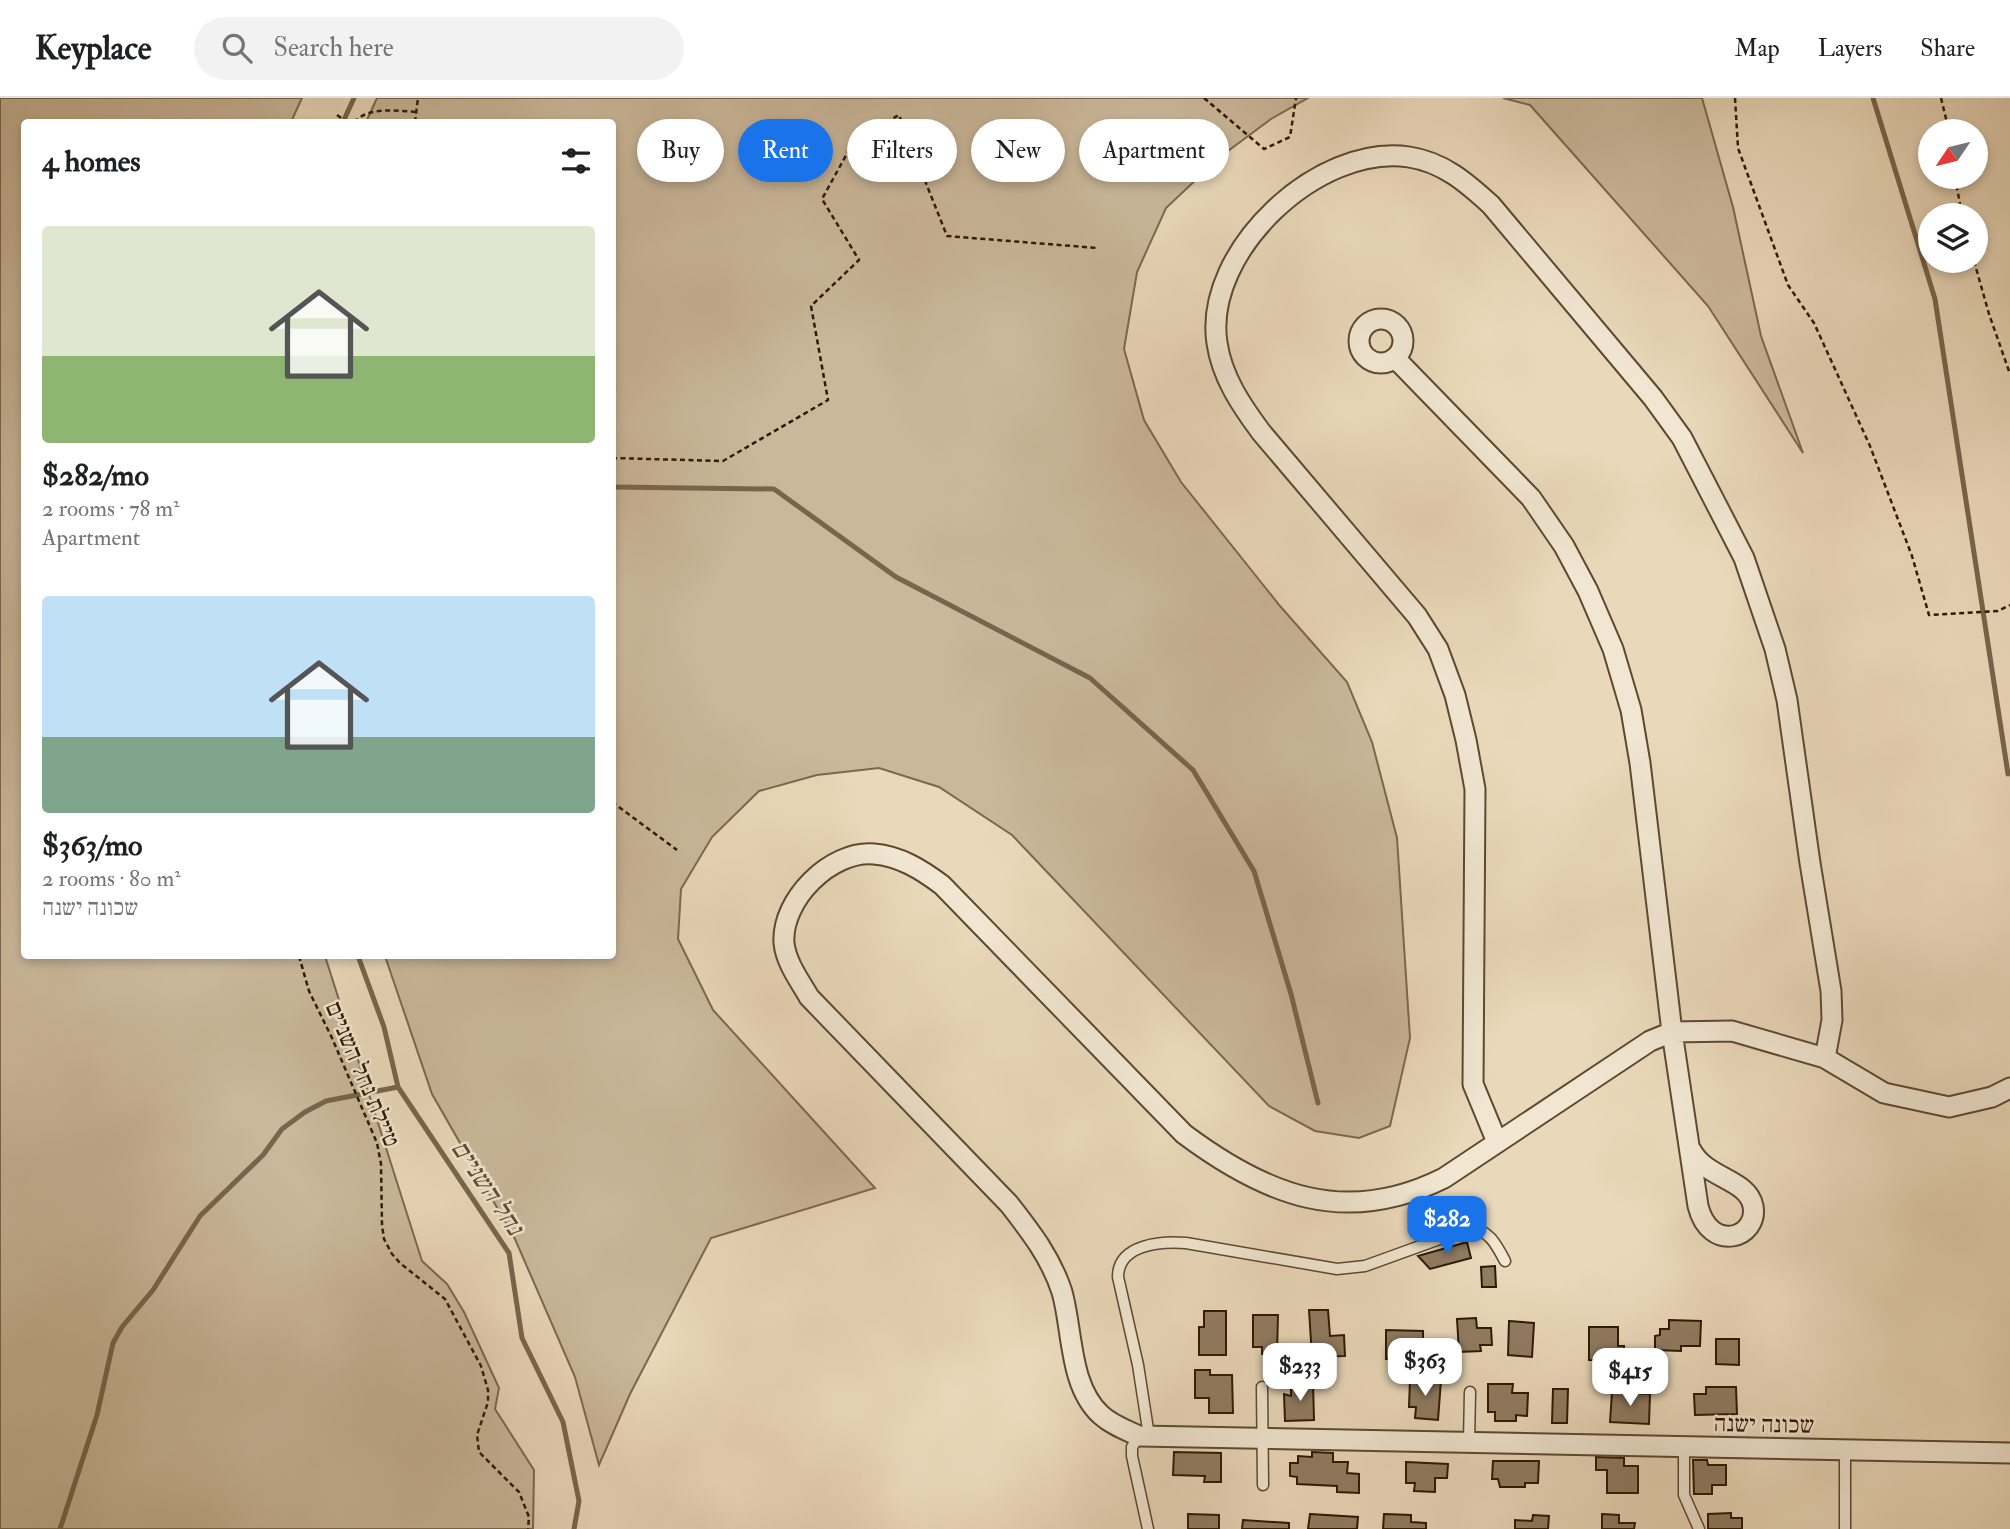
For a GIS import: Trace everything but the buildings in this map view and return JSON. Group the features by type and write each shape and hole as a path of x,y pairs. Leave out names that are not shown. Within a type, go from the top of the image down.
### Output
{"street":[{"path":"1497,1142 1474,1084 1475,789 1466,740 1450,683 1438,649 1417,615 1240,404 1225,376 1216,341 1219,298 1236,256 1260,222 1312,181 1349,164 1376,157 1408,157 1436,165 1464,180 1491,205 1653,398 1682,438 1714,497 1744,558 1761,602 1787,700 1831,991 1832,1020 1825,1058"},
{"path":"1395,358 1531,498 1564,546 1582,579 1613,649 1631,710 1640,763 1672,1032 1691,1150"},
{"path":"1144,1436 1106,1419 1087,1397 1080,1378 1062,1293 1050,1260 1037,1240 1009,1205 826,1017 809,997 791,967 784,943 790,914 803,889 822,870 844,859 872,853 897,858 919,868 942,885 1184,1135 1221,1161 1261,1183 1298,1196 1341,1202 1378,1201 1418,1191 1444,1178 1650,1041 1672,1032 1732,1031 1825,1058 1884,1093 1949,1107 1992,1097 2010,1088"},
{"name":"שכונה ישנה","path":"1144,1436 2010,1453"}],"lane":[{"path":"1148,1529 1132,1456 1132,1447 1144,1436 1138,1365 1118,1277 1118,1268 1122,1261 1137,1249 1164,1241 1186,1243 1337,1269 1351,1269 1470,1228 1481,1229 1494,1241 1505,1261"},
{"path":"1262,1387 1263,1485"},
{"path":"1469,1442 1470,1392"},
{"path":"1684,1447 1684,1495 1699,1529"},
{"path":"1845,1450 1845,1529"}],"path":[{"path":"416,119 418,98"},
{"path":"1204,98 1264,149 1290,137 1296,98"},
{"path":"1735,98 1738,148 1788,285 1814,323 1870,446 1912,556 1929,615 1998,611 2010,605"},
{"path":"1941,98 1946,119"},
{"path":"359,119 382,110 417,112"},
{"path":"337,115 343,119"},
{"path":"616,458 723,461 828,400 811,306 859,260 822,199 855,139 899,115 947,236 1097,248"},
{"path":"1977,273 2010,374"},
{"path":"616,806 677,850"},
{"name":"טיילת נחל השניים","path":"300,959 309,991 377,1143 381,1164 384,1239 400,1263 445,1299 481,1366 488,1390 488,1402 477,1435 479,1452 519,1492 529,1517 528,1529"}],"shaded area":[{"path":"0,98 302,98 292,119 21,119 21,959 326,959 422,1261 447,1284 464,1312 499,1388 495,1409 534,1470 533,1529 0,1529"},
{"path":"377,98 1308,98 1271,119 1229,150 1229,119 1079,119 1079,182 1194,182 1166,208 1137,272 1124,349 1144,420 1181,482 1280,606 1347,682 1372,742 1397,838 1410,1038 1390,1126 1359,1138 1315,1131 1269,1106 1012,835 939,787 879,768 817,775 759,791 712,837 681,889 678,939 713,1010 875,1188 711,1238 630,1394 599,1465 575,1377 515,1239 432,1094 386,959 616,959 616,119 367,119"},
{"path":"1503,98 1702,98 1733,207 1761,336 1803,453 1708,306 1530,105"}],"waterway":[{"name":"נחל השניים","path":"344,119 354,98"},
{"path":"1873,98 1935,299 2008,774"},
{"path":"616,487 774,489 896,577 1090,678 1193,770 1254,871 1291,994 1318,1103"},
{"name":"נחל השניים","path":"359,959 384,1027 398,1087 509,1253 522,1338 563,1422 579,1501 574,1529"},
{"path":"60,1529 97,1415 113,1343 122,1327 153,1290 200,1216 263,1155 282,1129 305,1112 326,1101 398,1087"}]}
